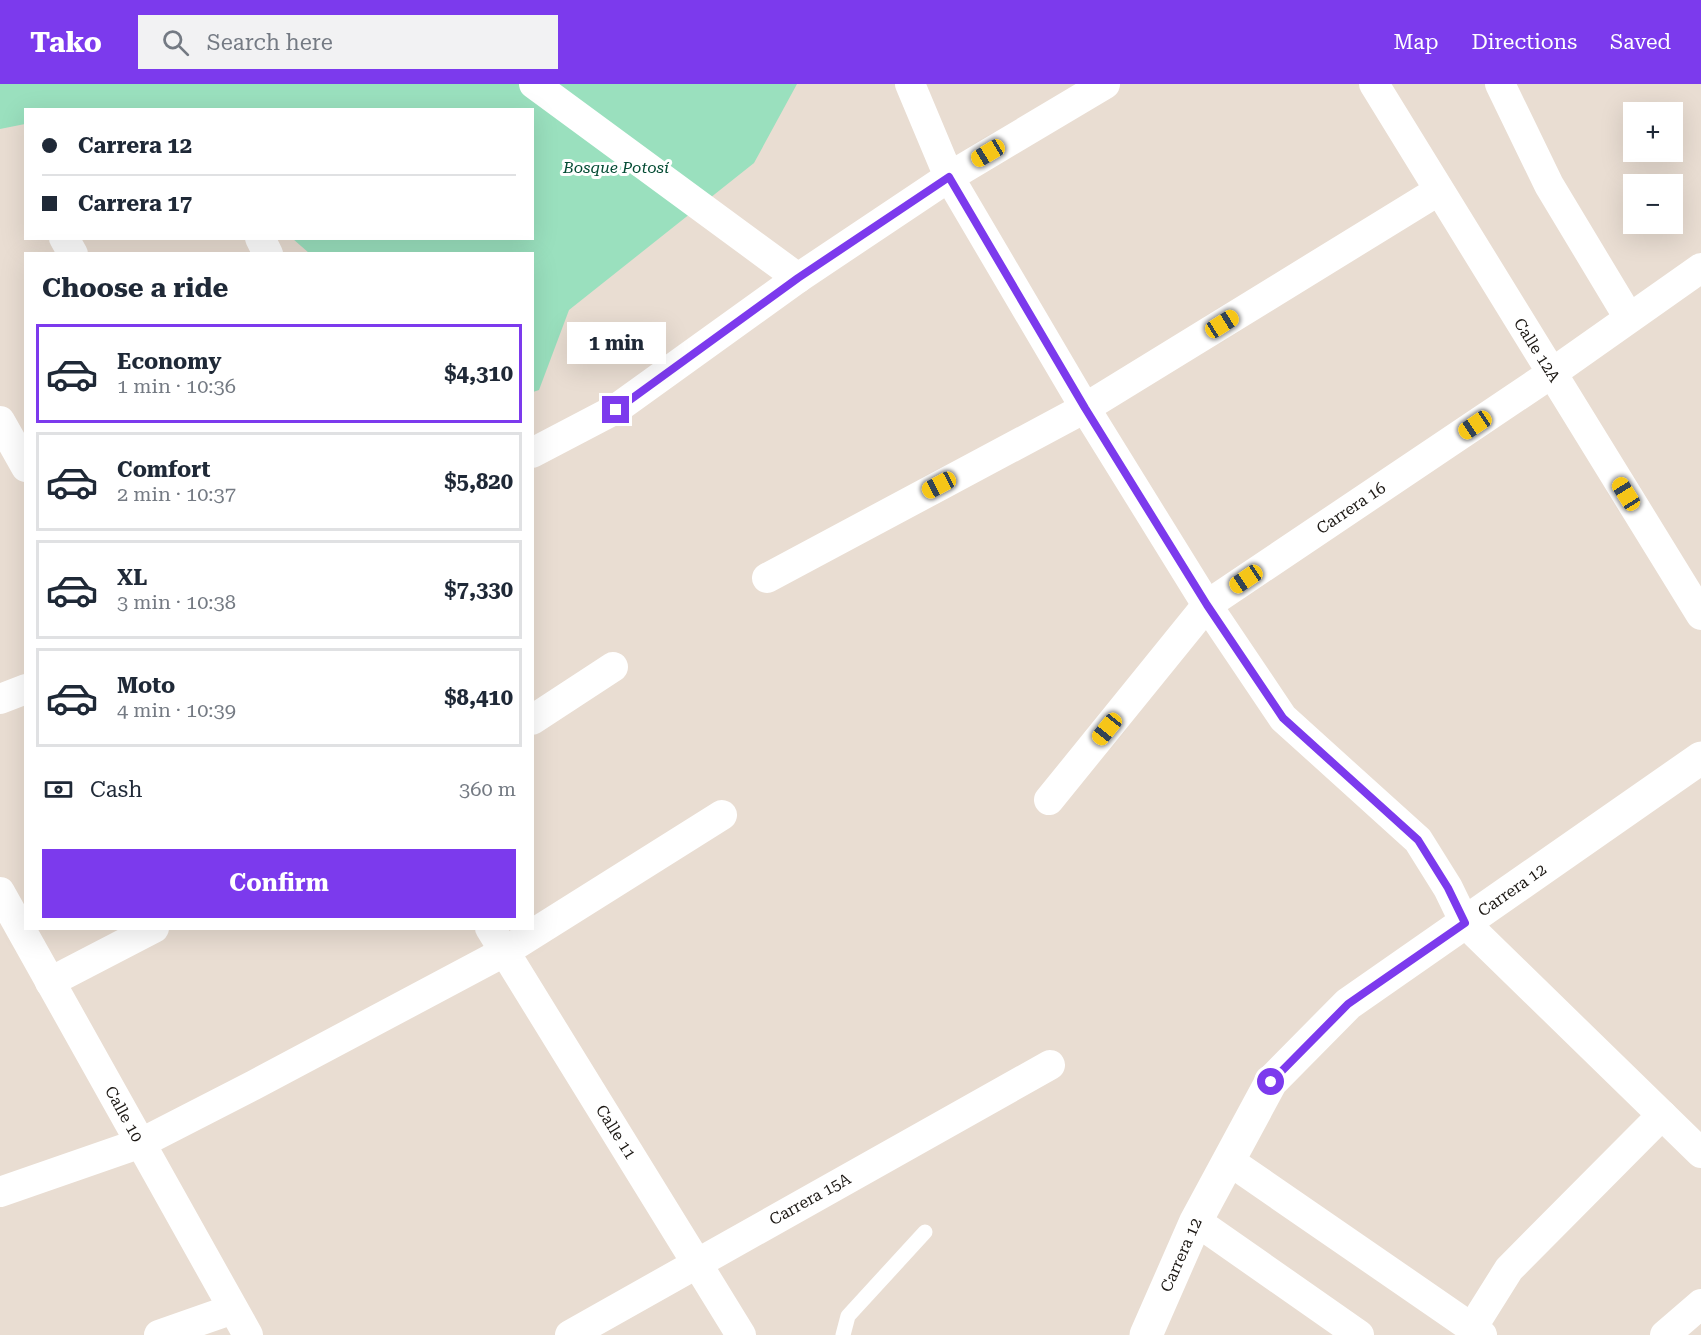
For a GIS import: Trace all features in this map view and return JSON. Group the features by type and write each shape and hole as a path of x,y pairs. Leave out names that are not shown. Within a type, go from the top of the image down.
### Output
{"main road":[{"name":"Carrera 12","path":"1146,1335 1196,1221 1271,1082 1348,1004 1701,758"}],"street":[{"path":"534,84 798,278"},
{"path":"910,84 949,177 1085,408 1207,605 1283,718 1418,840 1448,888 1465,923 1701,1153"},
{"path":"534,452 616,410 798,278 949,177 1105,84"},
{"name":"Calle 12A","path":"1374,84 1701,615"},
{"path":"1500,84 1549,185 1629,318"},
{"path":"767,578 1085,408 1438,191"},
{"name":"Carrera 16","path":"1049,800 1207,605 1551,373 1701,268"},
{"path":"10,423 24,462"},
{"path":"534,719 613,667"},
{"path":"0,699 24,691"},
{"path":"534,919 722,815"},
{"name":"Calle 10","path":"0,892 248,1335"},
{"path":"50,982 150,930"},
{"path":"0,1192 141,1143 515,930"},
{"name":"Calle 11","path":"497,940 741,1335"},
{"name":"Carrera 15A","path":"570,1335 1050,1065"},
{"path":"1228,1160 1477,1332 1509,1269 1662,1115"},
{"path":"1196,1221 1359,1335"},
{"path":"1665,1335 1701,1304"},
{"path":"159,1335 233,1309"}],"lane":[{"path":"843,1335 848,1316 925,1232"}],"green space":[{"name":"Bosque Potosí","path":"0,84 797,84 754,163 569,310 539,390 534,392 534,252 308,252 294,240 534,240 534,108 24,108 24,124 0,129"}],"route":[{"path":"616,410 798,278 949,177 1085,408 1207,605 1283,718 1418,840 1448,888 1465,923 1348,1004 1271,1082"}]}
